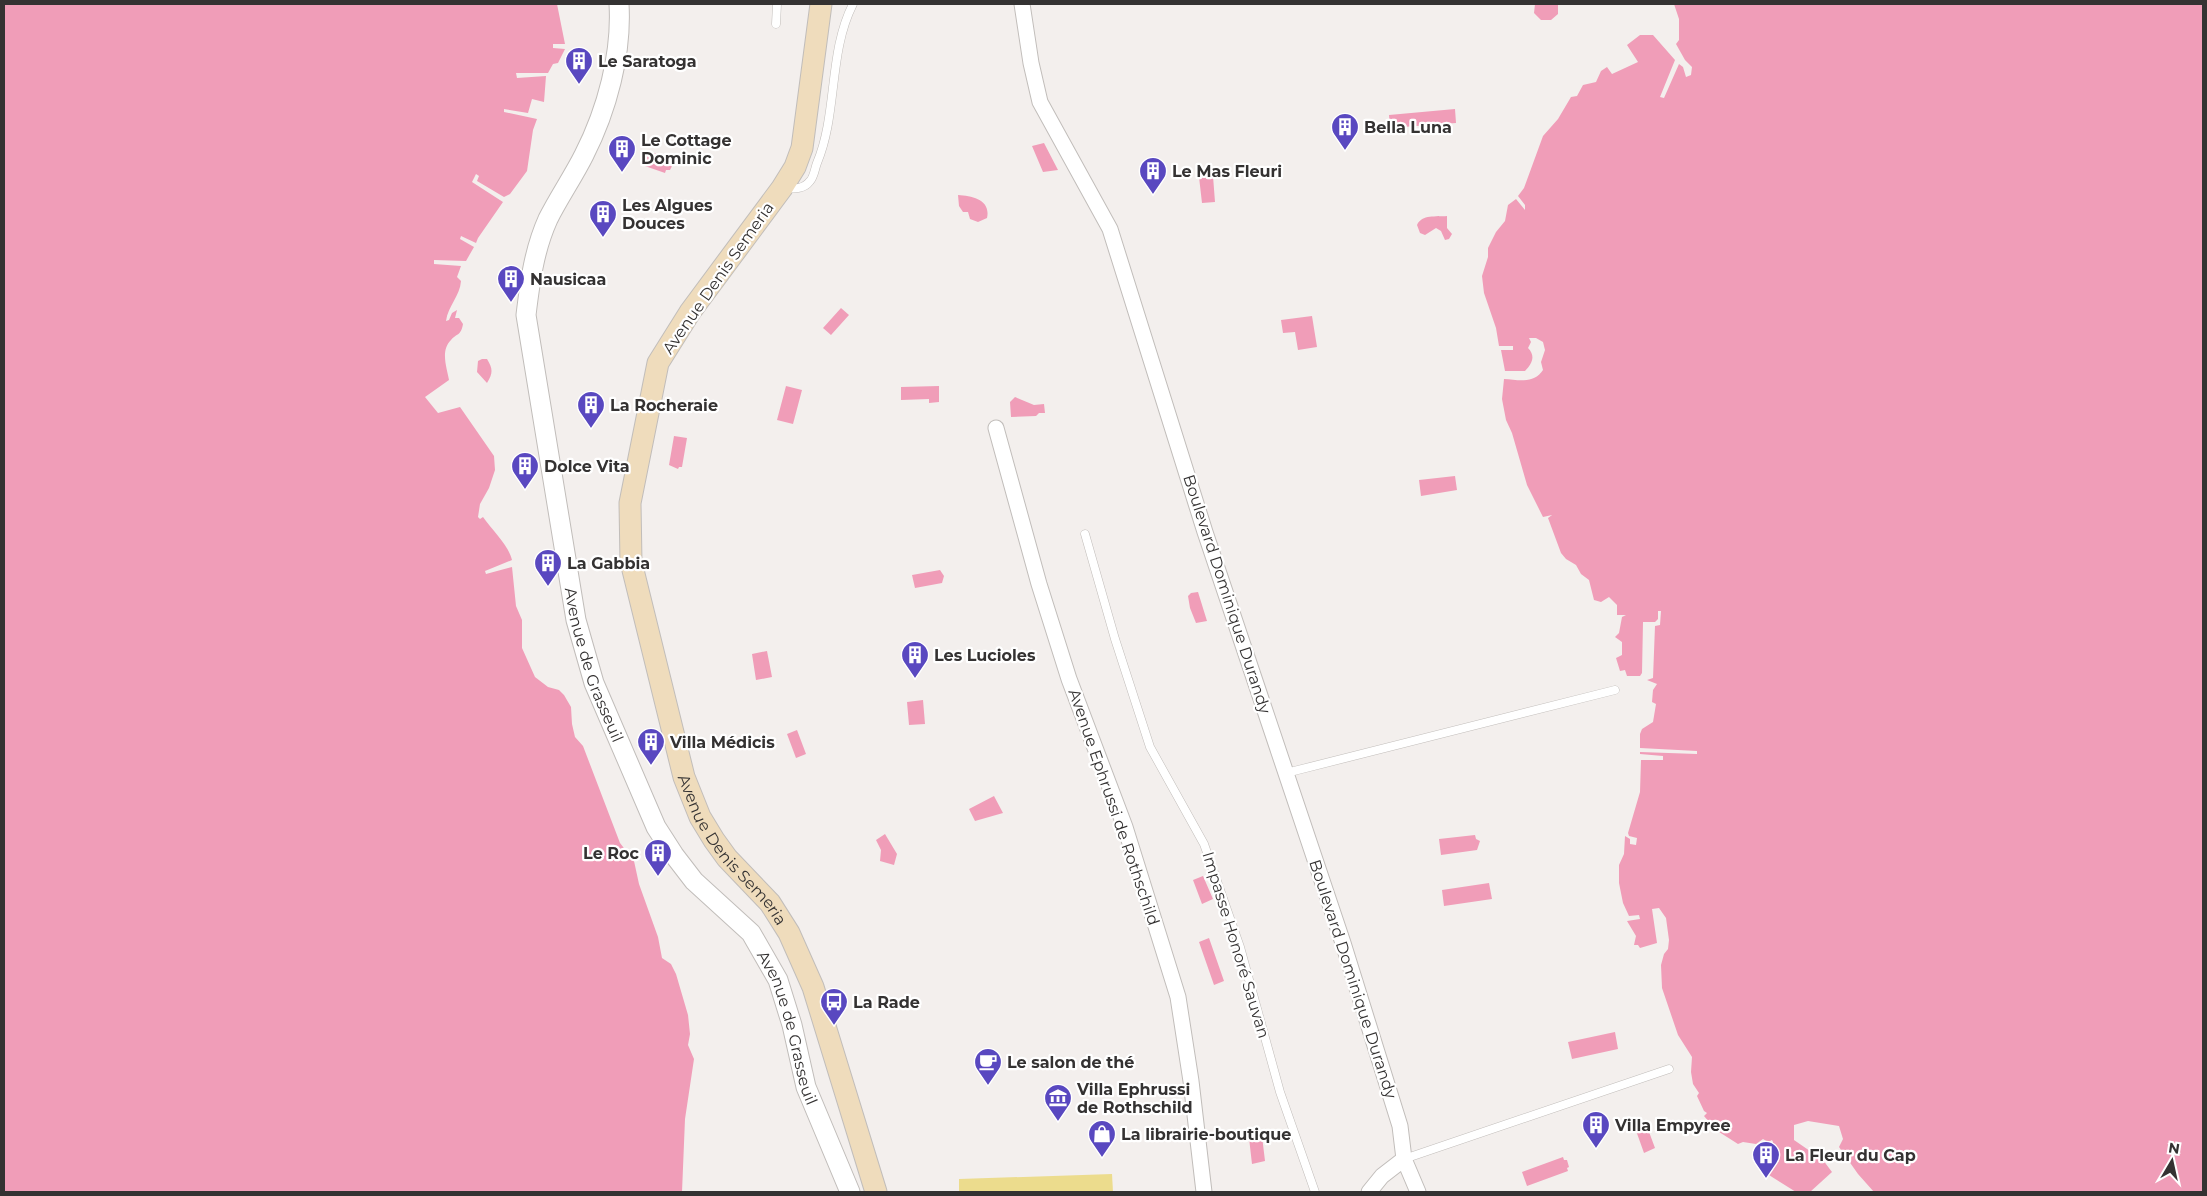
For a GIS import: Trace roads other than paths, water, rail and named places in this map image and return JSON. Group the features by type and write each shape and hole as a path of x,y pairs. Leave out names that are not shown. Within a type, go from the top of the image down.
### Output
{"main road":[{"name":"Avenue Denis Semeria","path":"821,4 802,148 796,167 690,312 658,363 630,503 629,534 631,562 687,785 700,817 714,840 727,858 770,903 789,933 813,987 876,1192"}],"street":[{"name":"Avenue de Grasseuil","path":"619,4 619,41 607,96 585,153 548,219 531,268 526,315 576,620 594,683 656,827 694,881 750,933 778,980 792,1025 806,1087 850,1192"},
{"name":"Boulevard Dominique Durandy","path":"1022,4 1031,63 1040,102 1110,229 1205,532 1343,943 1400,1126 1404,1160 1418,1192"},
{"name":"Avenue Ephrussi de Rothschild","path":"996,428 1039,584 1069,679 1124,827 1178,997 1191,1080 1204,1192"},
{"path":"1369,1192 1382,1176 1404,1160"}],"lane":[{"path":"776,24 777,4"},
{"path":"782,188 799,189 810,181 820,158 825,138 843,23 853,4"},
{"name":"Impasse Honoré Sauvan","path":"1085,534 1115,639 1150,747 1204,844 1240,947 1280,1092 1315,1192"},
{"path":"1286,773 1615,690"},
{"path":"1404,1160 1669,1069"}],"place":[{"name":"Le Saratoga","path":"579,85"},
{"name":"Bella Luna","path":"1345,151"},
{"name":"Le Cottage Dominic","path":"622,173"},
{"name":"Le Mas Fleuri","path":"1153,195"},
{"name":"Les Algues Douces","path":"603,238"},
{"name":"Nausicaa","path":"511,303"},
{"name":"La Rocheraie","path":"591,429"},
{"name":"Dolce Vita","path":"525,490"},
{"name":"La Gabbia","path":"548,587"},
{"name":"Les Lucioles","path":"915,679"},
{"name":"Villa Médicis","path":"651,766"},
{"name":"Le Roc","path":"658,877"},
{"name":"La Rade","path":"834,1026"},
{"name":"Le salon de thé","path":"988,1086"},
{"name":"Villa Ephrussi de Rothschild","path":"1058,1122"},
{"name":"Villa Empyree","path":"1596,1149"},
{"name":"La librairie-boutique","path":"1102,1158"},
{"name":"La Fleur du Cap","path":"1766,1179"}]}
